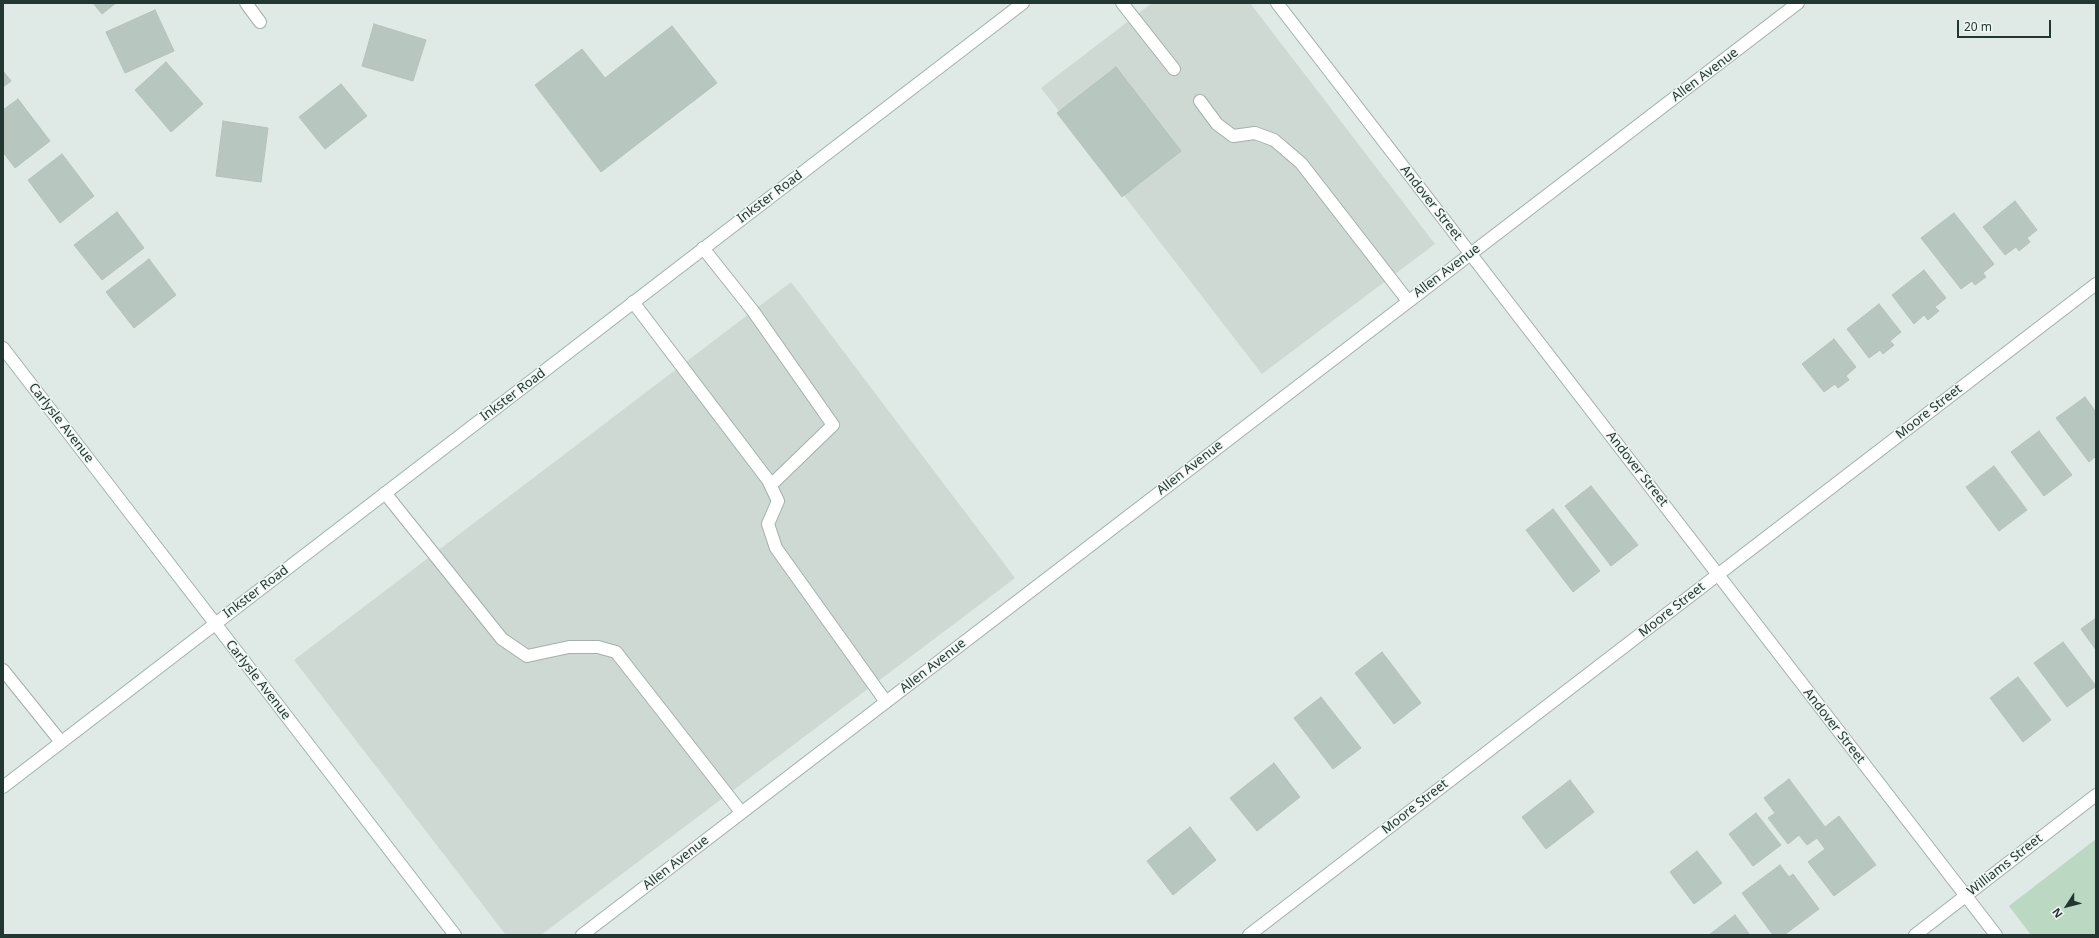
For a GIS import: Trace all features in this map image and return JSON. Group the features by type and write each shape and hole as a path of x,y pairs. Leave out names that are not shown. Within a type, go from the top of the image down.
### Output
{"street":[{"path":"246,3 260,22"},
{"name":"Inkster Road","path":"3,787 1023,3"},
{"path":"1122,3 1174,69"},
{"name":"Andover Street","path":"1277,3 1996,935"},
{"name":"Allen Avenue","path":"582,935 1798,3"},
{"path":"1200,101 1217,124 1233,136 1255,133 1274,140 1301,163 1408,301"},
{"path":"703,248 753,311 833,425 771,485"},
{"name":"Moore Street","path":"1249,935 2096,284"},
{"path":"633,302 771,485 778,500 768,524 776,548 886,702"},
{"name":"Carlysle Avenue","path":"3,348 455,935"},
{"path":"385,493 502,639 527,656 569,647 598,647 616,652 741,812"},
{"path":"3,670 61,742"},
{"name":"Williams Street","path":"1915,935 2096,795"}],"shaded area":[{"path":"1152,3 1250,3 1435,244 1262,374 1041,88"},
{"path":"791,282 1015,578 541,935 506,935 294,660"}],"green space":[{"path":"2096,839 2096,935 2031,935 2009,906"}],"building":[{"path":"93,3 116,3 102,14"},
{"path":"155,10 174,51 125,73 106,32"},
{"path":"374,24 426,40 413,81 362,66"},
{"path":"672,26 717,83 601,172 535,85 582,49 605,78"},
{"path":"166,62 203,104 171,132 135,90"},
{"path":"1116,67 1181,151 1122,197 1057,113"},
{"path":"3,71 11,81 3,87"},
{"path":"341,84 367,116 325,149 299,117"},
{"path":"18,99 50,141 15,168 3,152 3,110"},
{"path":"223,121 268,128 261,182 216,176"},
{"path":"62,154 94,196 60,223 28,180"},
{"path":"2015,201 2037,230 2027,238 2030,242 2019,251 2016,247 2005,255 1983,227"},
{"path":"117,212 144,248 102,280 74,245"},
{"path":"1954,213 1994,264 1983,273 1986,277 1975,285 1972,281 1961,289 1921,238"},
{"path":"149,259 176,295 134,328 106,292"},
{"path":"1924,270 1946,298 1935,307 1939,311 1928,320 1924,315 1914,324 1892,295"},
{"path":"1879,304 1901,332 1890,341 1894,345 1883,354 1880,350 1869,358 1847,329"},
{"path":"1834,339 1856,367 1846,376 1849,380 1838,388 1835,384 1824,392 1802,364"},
{"path":"2085,397 2096,412 2096,456 2089,462 2056,418"},
{"path":"2039,431 2072,475 2044,496 2011,452"},
{"path":"1994,466 2027,510 1999,531 1966,487"},
{"path":"1591,486 1638,545 1611,566 1565,506"},
{"path":"1553,509 1600,571 1573,592 1526,530"},
{"path":"2096,618 2096,650 2081,629"},
{"path":"2063,642 2096,686 2067,707 2034,663"},
{"path":"1382,652 1421,703 1394,724 1355,673"},
{"path":"2018,677 2051,720 2023,742 1990,698"},
{"path":"1321,697 1361,748 1333,769 1294,718"},
{"path":"1274,763 1300,797 1257,831 1230,798"},
{"path":"1789,779 1825,827 1839,816 1876,865 1834,896 1808,862 1825,849 1817,838 1807,845 1799,835 1788,844 1768,818 1775,813 1764,798"},
{"path":"1570,780 1594,812 1546,849 1522,817"},
{"path":"1756,813 1781,845 1753,866 1729,834"},
{"path":"1190,827 1216,860 1173,895 1147,861"},
{"path":"1697,851 1722,883 1694,904 1670,872"},
{"path":"1780,865 1789,877 1793,874 1819,909 1784,935 1773,935 1742,893"},
{"path":"1735,915 1750,935 1709,935"}]}
